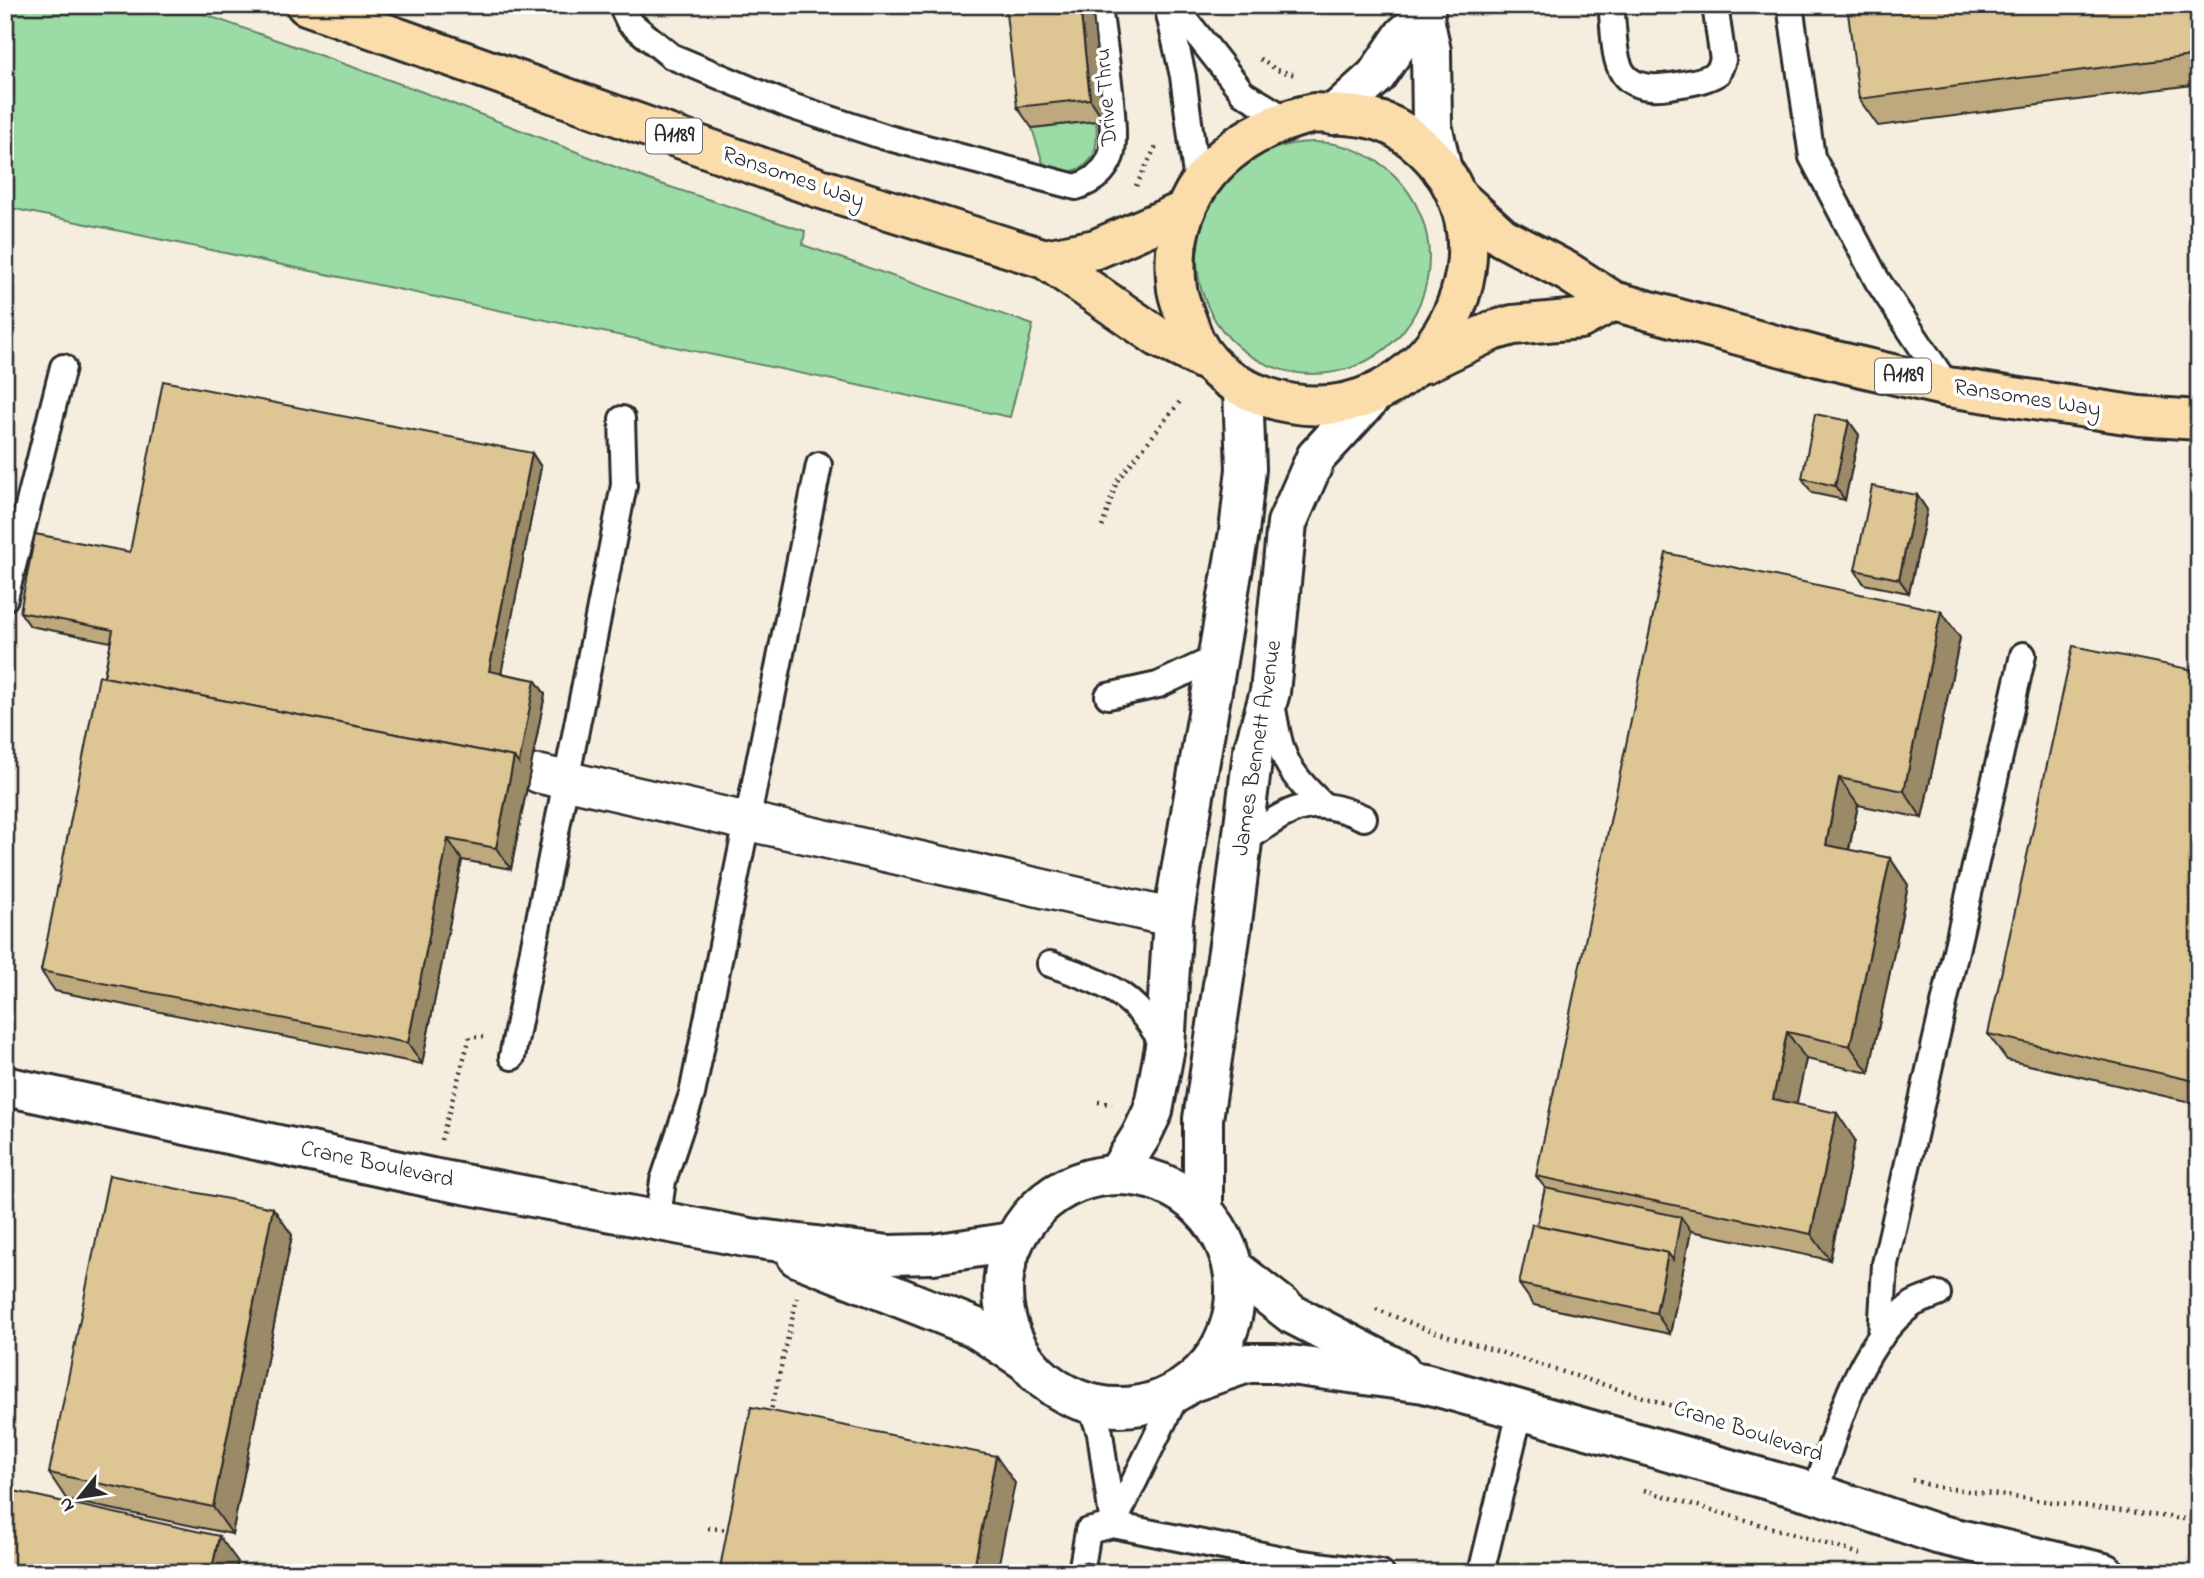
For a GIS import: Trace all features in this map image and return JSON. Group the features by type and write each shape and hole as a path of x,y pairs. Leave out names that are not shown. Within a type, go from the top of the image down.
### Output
{"main road":[{"name":"Ransomes Way","path":"306,5 819,188 1045,259 1158,337 1208,362"},
{"name":"Ransomes Way","path":"1045,259 1096,249 1191,197 1233,146 1286,119 1314,113 1367,117 1400,130 1502,237 1568,272 1613,301 1823,358 1948,387 2139,416 2199,420"},
{"path":"1418,366 1449,326 1466,275 1467,234 1448,182"},
{"path":"1191,197 1178,236 1177,290 1193,339 1208,362 1243,389 1289,404 1342,403 1373,395 1418,366 1492,331 1513,325 1580,318 1613,301"}],"street":[{"path":"1333,115 1376,76 1425,12"},
{"path":"1425,12 1431,51 1432,125 1448,182"},
{"path":"1117,1174 1153,1111 1165,1047 1173,918 1239,532 1246,470 1243,389"},
{"name":"James Bennett Avenue","path":"1203,1211 1203,1119 1243,842 1253,752 1270,692 1287,523 1316,457 1373,395"},
{"path":"553,776 747,823 1173,918"},
{"name":"Crane Boulevard","path":"5,1086 432,1178 657,1223 750,1238 889,1255 933,1254 1012,1242"},
{"path":"1117,1174 1149,1178 1178,1191 1203,1211 1222,1238 1233,1268 1235,1300 1228,1331 1213,1359 1185,1386 1159,1401 1119,1409 1090,1404 1050,1385 1023,1359 1006,1322 1002,1281 1012,1242 1030,1214 1055,1193 1085,1179 1117,1174"},
{"name":"Crane Boulevard","path":"750,1238 974,1327 1023,1359"},
{"name":"Crane Boulevard","path":"1233,1268 1292,1314 1424,1382 1520,1412 1815,1493 1937,1534 2104,1573"},
{"name":"Crane Boulevard","path":"1185,1386 1248,1363 1275,1363 1424,1382"}],"lane":[{"name":"Drive Thru","path":"621,5 629,23 671,56 788,105 885,137 1076,187 1091,182 1106,167 1114,144 1099,5"},
{"path":"1167,5 1183,76 1191,197"},
{"path":"1174,5 1243,93 1286,119"},
{"path":"1611,5 1618,62 1623,74 1632,84 1646,89 1705,80 1718,73 1723,60 1715,5"},
{"path":"1790,5 1812,157 1877,280 1948,387"},
{"path":"5,598 64,367"},
{"path":"514,1048 553,776 624,485 622,419"},
{"path":"657,1223 663,1181 692,1094 819,466"},
{"path":"1881,1337 1885,1264 2023,655"},
{"path":"1108,696 1158,685 1216,658"},
{"path":"1270,692 1280,752 1301,785 1322,804"},
{"path":"1243,842 1299,808 1322,804 1336,806 1364,818"},
{"path":"1050,964 1091,978 1126,997 1144,1013 1165,1047"},
{"path":"1815,1493 1844,1400 1881,1337 1913,1304 1938,1294"},
{"path":"1113,1525 1185,1386"},
{"path":"1090,1404 1100,1433 1113,1525"},
{"path":"1480,1573 1520,1412"},
{"path":"1081,1573 1088,1531 1113,1525 1301,1568 1381,1573"}],"path":[{"path":"1102,527 1116,481 1182,399"},
{"path":"432,1178 470,1037 514,1048"},
{"path":"768,1425 798,1293"},
{"name":"Crane Boulevard","path":"1373,1308 1423,1328 1725,1423"},
{"path":"1900,1477 1937,1487 2199,1521"},
{"path":"1641,1489 1866,1555"},
{"path":"708,1528 744,1530"}],"green space":[{"path":"5,5 178,5 420,91 649,180 805,231 803,245 1033,325 1010,417 5,207"},
{"path":"1096,121 1097,141 1088,163 1081,168 1061,173 1043,163 1032,128"},
{"path":"1302,142 1324,142 1368,155 1387,168 1403,184 1416,203 1424,224 1429,258 1427,281 1416,313 1403,332 1387,348 1368,361 1347,369 1324,374 1302,374 1258,361 1239,348 1223,332 1210,313 1202,292 1197,269 1197,247 1210,203 1223,184 1239,168 1258,155 1279,147"}],"building":[{"path":"1005,5 1080,5 1090,99 1017,107"},
{"path":"1847,5 2199,5 2199,55 1859,99"},
{"path":"163,381 532,453 489,671 535,680 519,764 514,757 104,677 113,630 20,612 35,534 130,552"},
{"path":"1815,414 1849,421 1835,486 1802,478"},
{"path":"1872,486 1917,495 1899,579 1855,570"},
{"path":"1666,553 1941,611 1904,791 1839,778 1826,845 1890,858 1850,1046 1787,1032 1773,1099 1837,1113 1811,1234 1536,1176"},
{"path":"2073,646 2199,671 2199,1082 1988,1034"},
{"path":"99,676 514,757 496,848 448,839 408,1043 41,971"},
{"path":"109,1175 273,1208 213,1507 49,1473"},
{"path":"1545,1188 1681,1217 1673,1260 1668,1253 1537,1225"},
{"path":"1532,1224 1668,1253 1656,1313 1519,1284"},
{"path":"751,1407 996,1456 973,1573 719,1573"},
{"path":"5,1489 219,1536 211,1573 5,1573"},
{"path":"1083,1562 1134,1573 1081,1573"}]}
